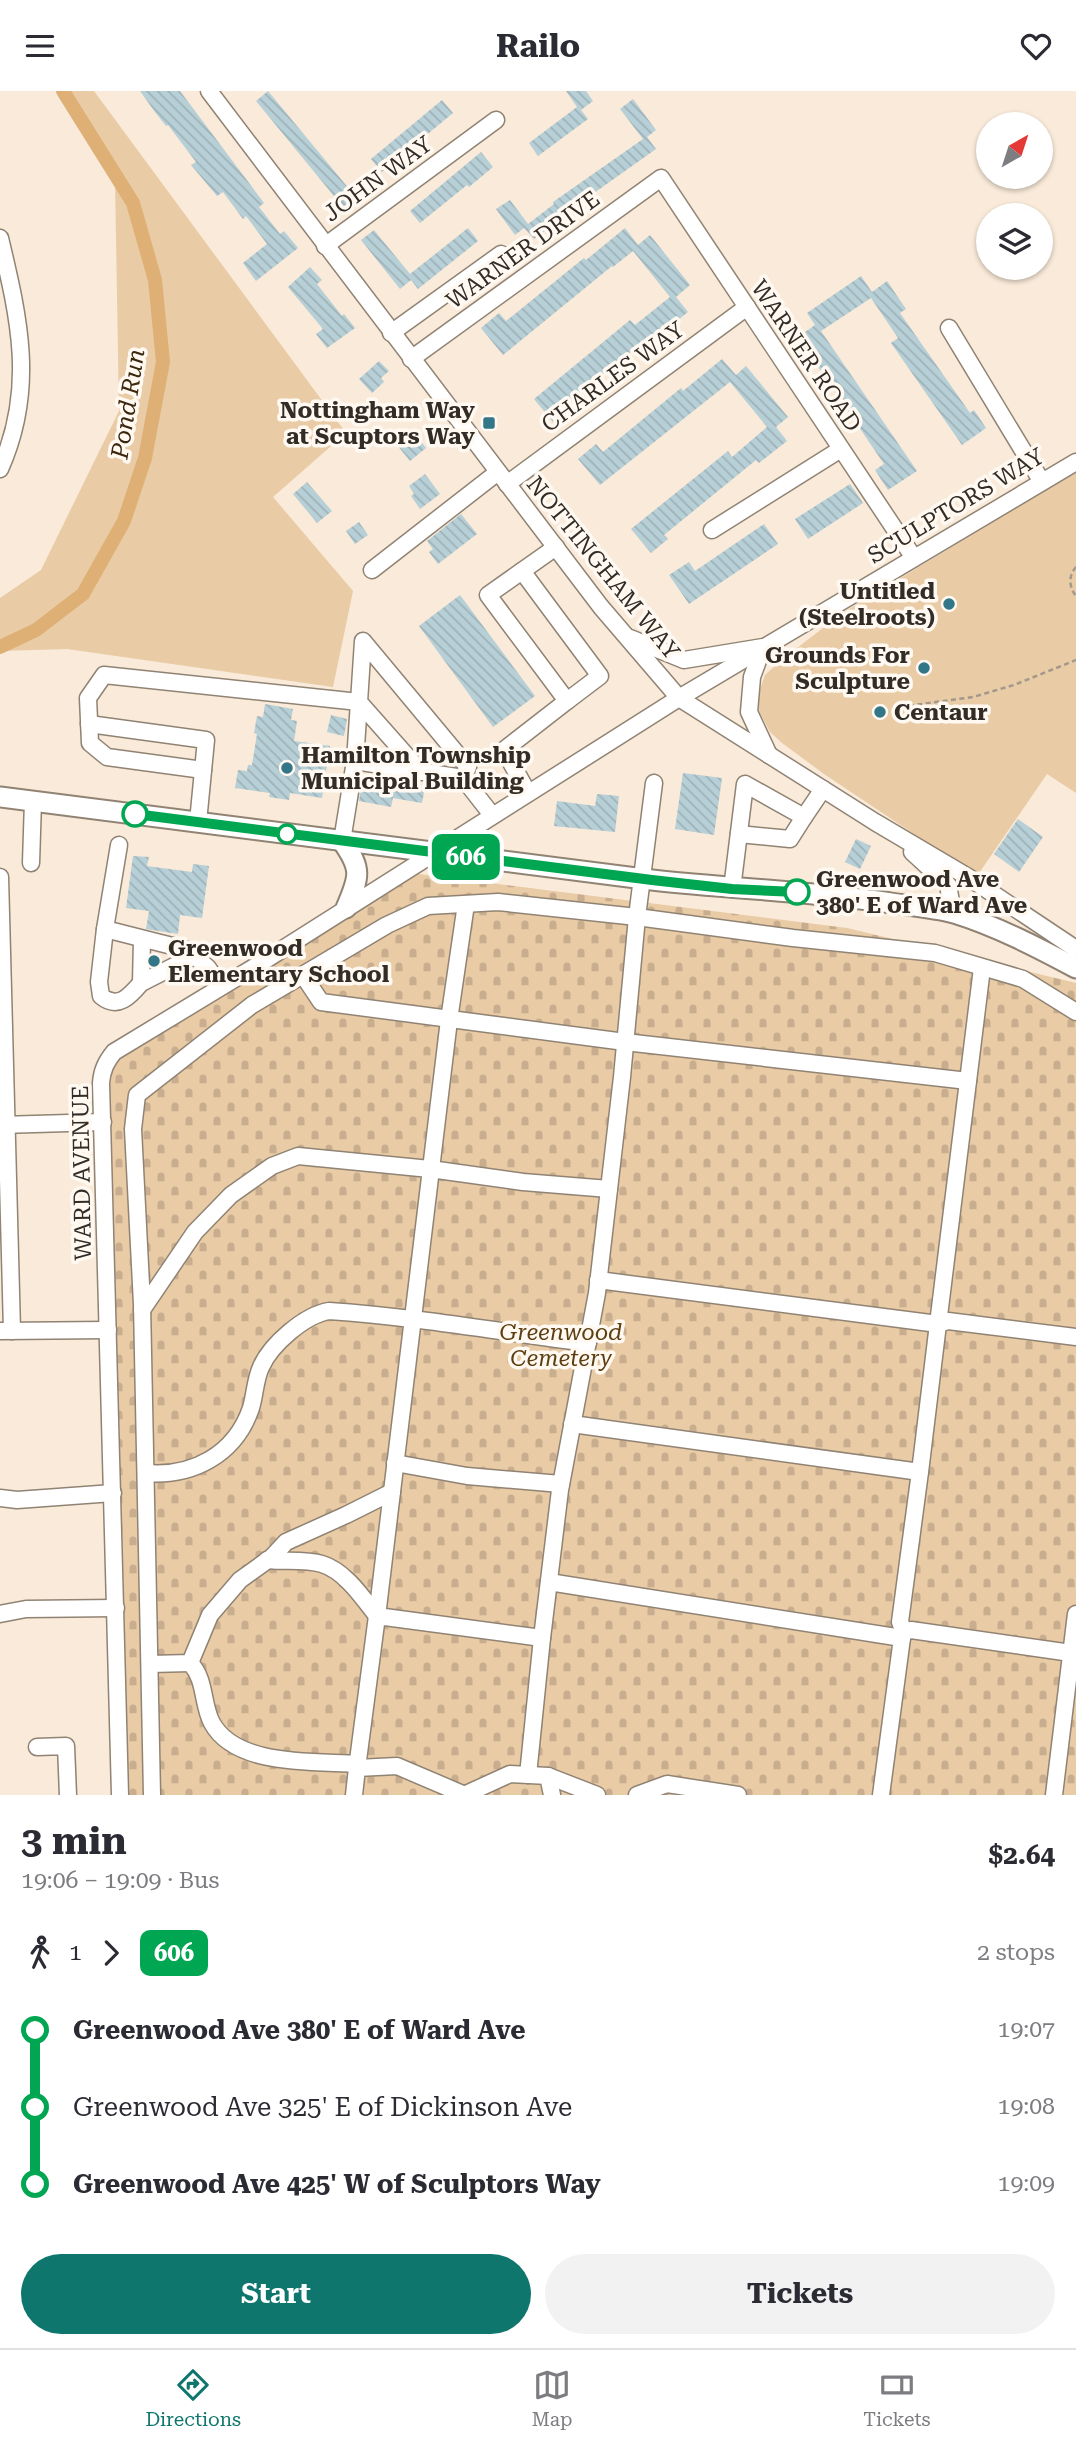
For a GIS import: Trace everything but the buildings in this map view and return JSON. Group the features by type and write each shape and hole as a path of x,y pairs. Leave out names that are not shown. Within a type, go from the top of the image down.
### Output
{"main road":[{"path":"0,797 643,879 732,889 818,893 953,913 999,931 1076,968"},
{"path":"342,841 357,862 356,884 346,908"}],"street":[{"name":"NOTTINGHAM WAY","path":"209,91 555,547 679,698 875,822 962,873 1076,949"},
{"name":"JOHN WAY","path":"325,246 496,120"},
{"name":"WARNER ROAD","path":"661,178 914,558"},
{"name":"WARNER DRIVE","path":"411,359 661,178"},
{"path":"0,238 19,324 22,352 18,409 0,469"},
{"path":"391,333 500,254"},
{"name":"CHARLES WAY","path":"372,570 747,307"},
{"path":"949,328 1042,482"},
{"path":"712,530 841,449"},
{"name":"SCULPTORS WAY","path":"679,698 1076,461"},
{"path":"555,547 488,595 567,701"},
{"path":"522,572 600,676 504,750 528,793"},
{"path":"626,636 684,660 763,647 752,677 749,712 769,755"},
{"path":"342,841 355,761 363,641 468,767 463,778"},
{"path":"203,770 107,757 90,743 88,698 104,675 359,702 421,772"},
{"name":"WARD AVENUE","path":"120,1795 102,1071 114,1052 679,698"},
{"path":"89,724 206,740 198,822"},
{"path":"355,761 463,778 492,815"},
{"path":"528,1775 561,1484 598,1280 654,783"},
{"path":"732,889 745,784 804,817"},
{"path":"739,834 790,839 823,789"},
{"path":"31,863 33,801"},
{"path":"875,822 948,885 953,913"},
{"path":"119,845 105,929 99,982 101,996 111,1002 121,1002 141,983 196,955"},
{"path":"0,877 6,1331 108,1330"},
{"path":"152,1795 142,1310 133,1129 138,1095 253,1005 387,925 428,906 498,902 637,916 793,938 935,953 1023,979 1076,1012"},
{"path":"354,1795 430,1169 466,904"},
{"path":"105,929 142,940 182,947 196,955 221,987"},
{"path":"141,983 142,940"},
{"path":"881,1795 903,1635 900,1622 982,968"},
{"path":"303,975 321,1002 625,1042 968,1080"},
{"path":"3,1125 103,1122"},
{"path":"142,1310 195,1232 231,1195 272,1166 298,1156 430,1169 523,1182 609,1188"},
{"path":"598,1280 938,1324 956,1321 1076,1337"},
{"path":"146,1473 165,1475 185,1472 208,1461 237,1436 251,1409 262,1363 286,1336 316,1313 329,1311 412,1318 588,1343"},
{"path":"572,1425 920,1472"},
{"path":"395,1463 467,1476 561,1484"},
{"path":"190,1664 211,1615 240,1580 286,1542 392,1492"},
{"path":"0,1497 17,1500 113,1493"},
{"path":"267,1560 323,1564 358,1591 377,1616 542,1638"},
{"path":"549,1582 903,1635 911,1630 1071,1653"},
{"path":"0,1614 26,1609 116,1608"},
{"path":"1054,1795 1076,1614"},
{"path":"150,1664 190,1664 198,1671 212,1723 226,1740 249,1752 273,1758 397,1766 465,1795 510,1774 548,1776 597,1795"},
{"path":"37,1747 66,1746 68,1795"},
{"path":"548,1776 552,1795"},
{"path":"637,1795 667,1784 738,1795"}],"path":[{"path":"1076,567 1070,579 1076,596"},
{"path":"891,708 973,697 1014,685 1076,660"}],"green space":[{"path":"62,91 94,91 346,433 273,497 353,591 333,687 67,649 0,651 0,598 41,570 119,411 115,180"},
{"name":"Grounds For Sculpture","path":"1076,472 1076,793 1047,774 977,876 782,743 770,732 759,711 758,695 765,675 841,614"},
{"name":"Greenwood Cemetery","path":"396,871 847,928 1076,983 1076,1795 118,1795 105,1053"}],"waterway":[{"name":"Pond Run","path":"0,647 36,630 83,594 124,521 145,458 163,362 155,280 133,203 63,91"}],"bus line":[{"name":"606","path":"135,814 652,880 732,889 797,892"}],"place":[{"name":"Nottingham Way at Scuptors Way","path":"489,423"},
{"name":"Untitled (Steelroots)","path":"949,604"},
{"name":"Grounds For Sculpture","path":"924,668"},
{"name":"Centaur","path":"880,712"},
{"name":"Hamilton Township Municipal Building","path":"287,768"},
{"name":"Greenwood Ave 380' E of Ward Ave","path":"797,892"},
{"name":"Greenwood Elementary School","path":"154,961"}]}
